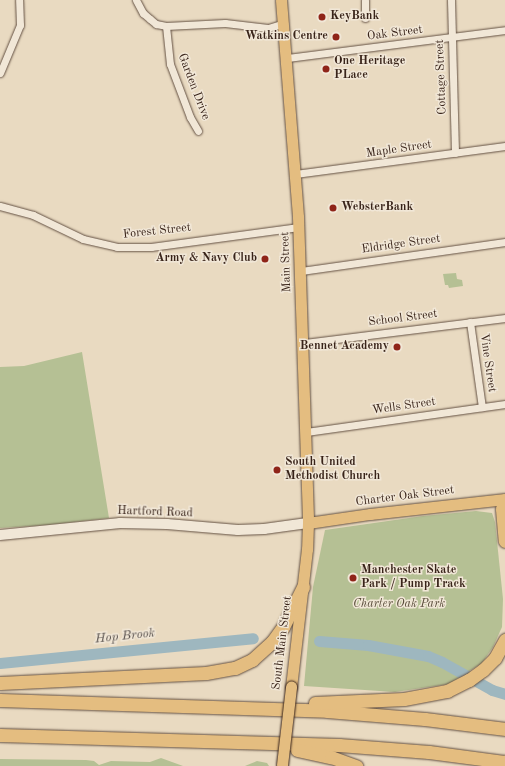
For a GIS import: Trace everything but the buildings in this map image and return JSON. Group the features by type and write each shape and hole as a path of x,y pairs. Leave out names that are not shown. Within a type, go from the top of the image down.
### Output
{"highway":[{"path":"505,500 502,506 505,542"},
{"path":"0,683 206,673 236,668 252,660 272,642 283,627 303,587"},
{"path":"217,707 252,703 332,702 410,698 440,693 462,684 483,670 495,658 505,640"},
{"path":"0,700 217,707 366,714 505,729"},
{"path":"0,735 222,741 387,748 505,762"},
{"path":"222,741 250,746 311,752 356,766"}],"main road":[{"name":"Main Street","path":"281,0 287,58 299,227 304,343 308,523"},
{"name":"Charter Oak Street","path":"308,523 370,514 505,500"},
{"name":"Hartford Road","path":"0,535 120,523 167,524 238,530 264,529 308,523"},
{"name":"South Main Street","path":"282,766 303,587 308,523"}],"street":[{"path":"0,73 20,25 19,0"},
{"path":"136,0 146,16 156,24 166,26 225,24 268,28 284,23"},
{"path":"365,0 366,18"},
{"name":"Cottage Street","path":"450,0 455,153"},
{"name":"Garden Drive","path":"166,26 170,64 190,117 198,131"},
{"name":"Oak Street","path":"287,58 505,30"},
{"name":"Maple Street","path":"295,174 505,146"},
{"name":"Forest Street","path":"0,206 33,215 83,239 118,247 151,247 299,227"},
{"name":"Eldridge Street","path":"301,271 505,242"},
{"name":"School Street","path":"304,343 505,318"},
{"name":"Vine Street","path":"470,322 482,407"},
{"name":"Wells Street","path":"306,432 505,404"}],"green space":[{"path":"456,273 457,279 462,280 463,286 449,288 448,285 445,285 443,274"},
{"path":"82,352 109,518 48,525 0,528 0,367 24,366"},
{"name":"Charter Oak Park","path":"476,511 492,513 495,522 503,599 502,627 493,647 482,663 449,684 395,692 304,686 313,587 325,530 423,516"},
{"path":"161,758 183,766 0,766 0,759 86,760 94,761 99,765 111,761 150,762"},
{"path":"257,761 267,763 269,766 245,766"}],"waterway":[{"name":"Hop Brook","path":"0,663 253,638"},
{"name":"Hop Brook","path":"319,641 368,645 428,656 442,662 492,690 505,694"}],"place":[{"name":"KeyBank","path":"322,17"},
{"name":"Watkins Centre","path":"336,37"},
{"name":"One Heritage PLace","path":"326,69"},
{"name":"WebsterBank","path":"333,208"},
{"name":"Army & Navy Club","path":"265,259"},
{"name":"Bennet Academy","path":"397,347"},
{"name":"South United Methodist Church","path":"277,470"},
{"name":"Manchester Skate Park / Pump Track","path":"353,578"}]}
